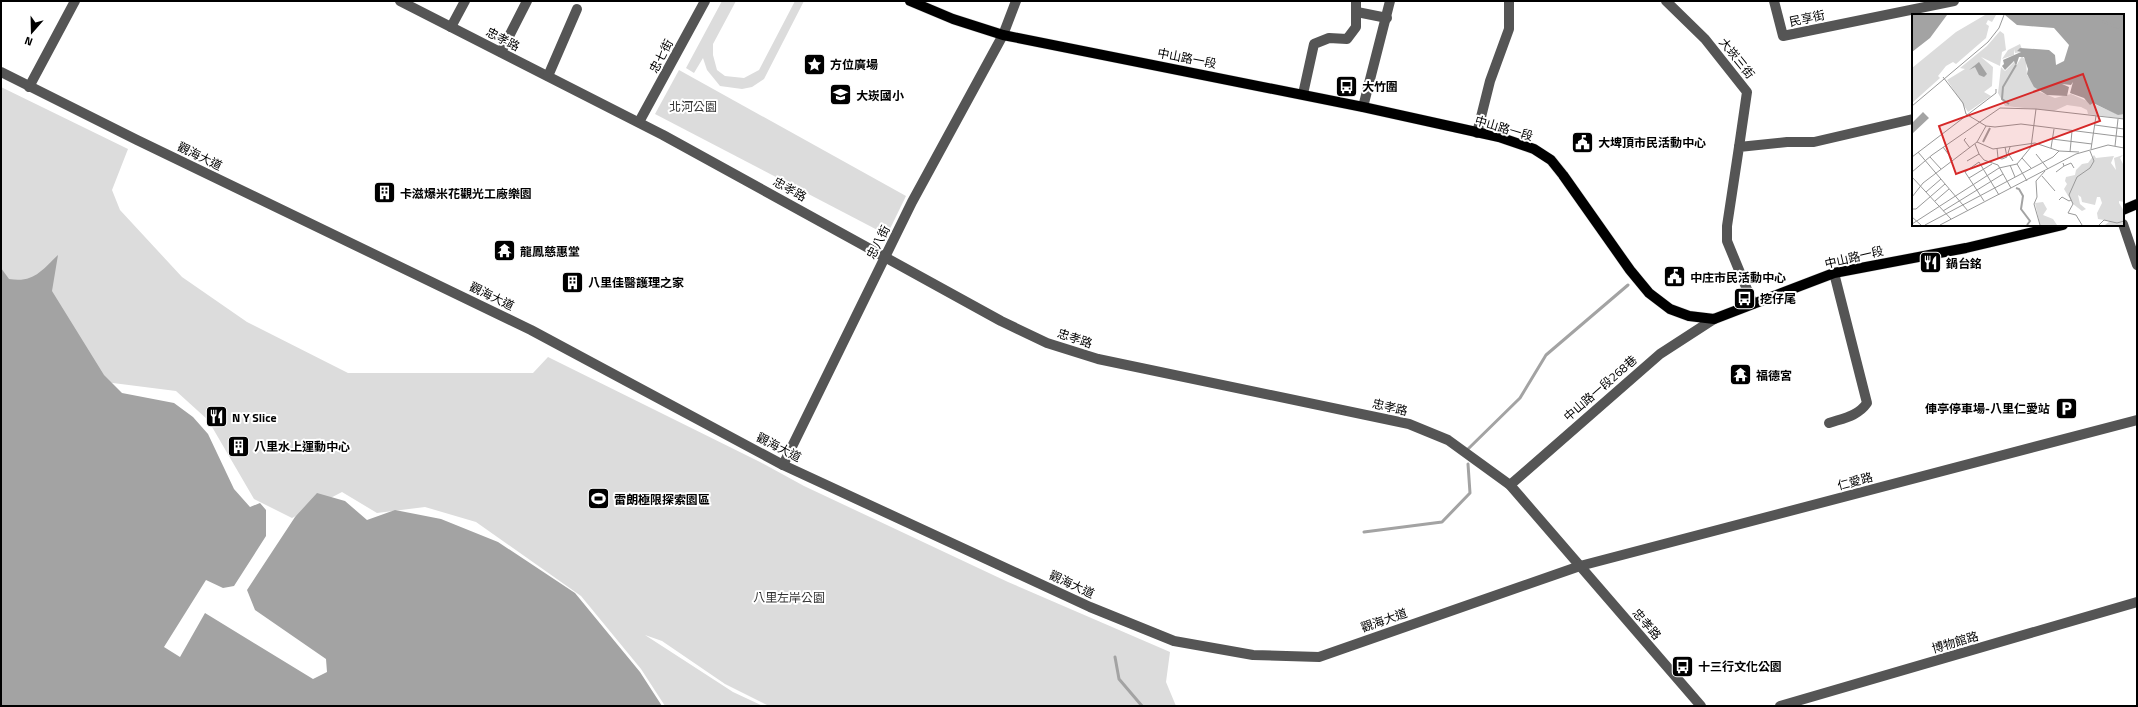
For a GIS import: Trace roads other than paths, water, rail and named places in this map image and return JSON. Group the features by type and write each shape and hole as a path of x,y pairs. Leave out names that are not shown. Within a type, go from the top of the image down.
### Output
{"main road":[{"name":"中山路一段","path":"910,1 953,19 1003,35 1364,107 1500,137 1534,149 1551,160 1649,294 1670,309 1689,316 1714,319 1834,273 1966,248 2059,226"},
{"path":"2124,210 2137,204"}],"street":[{"path":"29,87 75,1"},
{"path":"452,27 464,1"},
{"path":"501,52 527,1"},
{"name":"忠七街","path":"639,122 705,1"},
{"name":"忠八街","path":"784,465 885,256 1003,35 1016,1"},
{"path":"1303,94 1314,44 1329,38 1347,39 1356,27 1356,1"},
{"path":"1364,107 1390,1"},
{"path":"1477,133 1490,81 1508,29 1509,1"},
{"name":"大崁三街","path":"1666,1 1705,39 1747,92 1727,226 1727,241 1753,304"},
{"name":"民享街","path":"1774,1 1783,36 1954,1"},
{"name":"忠孝路","path":"406,2 639,122 1001,321 1047,343 1098,359 1409,424 1448,440 1510,485 1701,706"},
{"path":"548,76 577,9"},
{"path":"1357,12 1387,18"},
{"name":"觀海大道","path":"1,72 29,87 531,330 784,465 1090,607 1174,641 1253,655 1319,656 1580,566"},
{"path":"1739,147 1787,142 1814,142 1912,119"},
{"path":"2124,226 2137,265"},
{"path":"1829,422 1858,413 1867,402 1834,273"},
{"name":"中山路一段268巷","path":"1510,485 1660,354 1714,319"},
{"name":"仁愛路","path":"1580,566 2137,420"},
{"name":"博物館路","path":"1780,706 2137,602"}],"waterway":[{"path":"1467,450 1520,398 1546,355 1628,285"},
{"path":"1364,532 1442,522 1470,493 1468,464"},
{"path":"1115,657 1119,679 1142,706"}],"place":[{"name":"方位廣場","path":"814,64"},
{"name":"大竹圍","path":"1346,86"},
{"name":"大崁國小","path":"840,95"},
{"name":"大埤頂市民活動中心","path":"1582,142"},
{"name":"卡滋爆米花觀光工廠樂園","path":"384,193"},
{"name":"龍鳳慈惠堂","path":"505,251"},
{"name":"鍋台銘","path":"1930,263"},
{"name":"中庄市民活動中心","path":"1674,277"},
{"name":"八里佳醫護理之家","path":"573,282"},
{"name":"挖仔尾","path":"1745,298"},
{"name":"福德宮","path":"1741,375"},
{"name":"俥亭停車場-八里仁愛站","path":"2066,408"},
{"name":"N Y Slice","path":"216,417"},
{"name":"八里水上運動中心","path":"239,446"},
{"name":"雷朗極限探索園區","path":"599,499"},
{"name":"十三行文化公園","path":"1683,666"}],"park label":[{"name":"北河公園","path":"693,106"},
{"name":"八里左岸公園","path":"789,597"}]}
